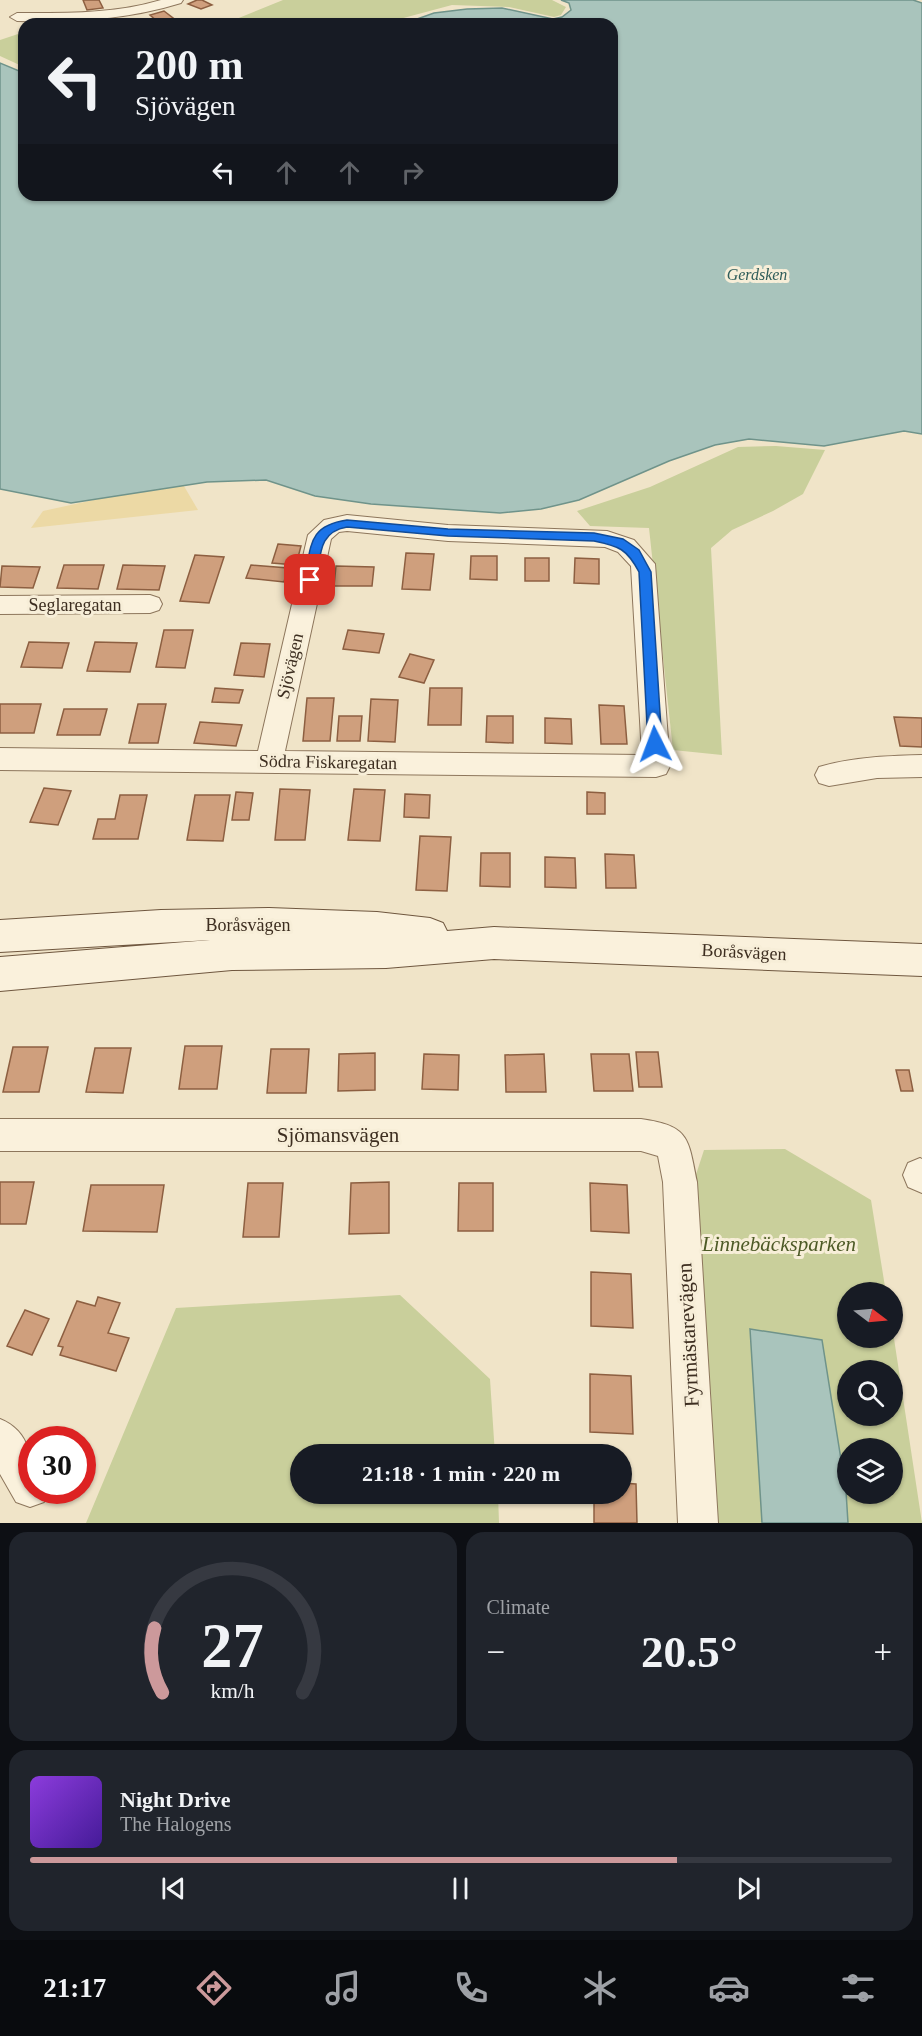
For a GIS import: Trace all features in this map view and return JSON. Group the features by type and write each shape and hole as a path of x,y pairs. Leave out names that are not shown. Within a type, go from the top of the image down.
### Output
{"main road":[{"name":"Boråsvägen","path":"0,936 75,930 245,924 378,927 495,943 922,960"},
{"name":"Boråsvägen","path":"0,975 232,954 386,952 495,943"}],"street":[{"path":"17,17 77,18 116,14 177,0"},
{"name":"Sjövägen","path":"269,761 320,535 332,526 347,524 448,532 594,537 606,538 626,546 640,558 645,572 656,766"},
{"name":"Seglaregatan","path":"0,605 150,604"},
{"name":"Södra Fiskaregatan","path":"0,759 656,766"},
{"path":"829,775 877,767 922,766"},
{"name":"Sjömansvägen","path":"0,1135 641,1135 661,1138 673,1147"},
{"name":"Fyrmästarevägen","path":"673,1147 680,1182 698,1523"},
{"path":"0,1438 18,1468"}],"green space":[{"path":"283,0 552,0 566,7 561,15 554,17 509,7 452,5 403,18 239,18"},
{"path":"18,34 18,64 0,56 0,40"},
{"path":"776,446 825,450 803,494 732,530 711,548 722,755 673,750 649,528 590,526 577,511 650,487 738,447"},
{"name":"Linnebäcksparken","path":"785,1149 871,1200 884,1282 837,1282 837,1348 895,1348 897,1360 837,1360 837,1426 903,1426 903,1398 922,1523 711,1523 691,1190 704,1150"},
{"path":"400,1295 490,1379 494,1444 290,1444 290,1504 498,1504 499,1523 86,1523 94,1504 96,1504 96,1499 176,1308"}],"sand":[{"path":"181,481 198,510 31,528 43,511"}],"water":[{"name":"Gerdsken","path":"561,0 913,0 922,3 922,434 904,431 824,446 749,439 715,445 669,461 579,500 541,509 500,513 371,504 315,496 266,480 207,482 71,503 0,489 0,63 18,70 18,201 618,201 618,18 558,18 571,10 569,3"},
{"name":"Gerdsken","path":"502,8 548,18 420,18 434,13"},
{"path":"750,1329 822,1340 838,1438 837,1504 847,1504 848,1523 762,1523"}],"building":[{"path":"83,0 99,0 103,8 87,10"},
{"path":"197,0 212,5 201,9 188,4"},
{"path":"164,11 173,18 153,18 150,15"},
{"path":"278,544 301,546 296,565 272,563"},
{"path":"406,553 434,554 430,590 402,589"},
{"path":"195,555 224,557 209,603 180,601"},
{"path":"471,556 497,556 497,580 470,579"},
{"path":"525,558 549,558 549,581 525,581"},
{"path":"575,558 599,559 599,584 574,583"},
{"path":"64,565 104,565 98,589 57,588"},
{"path":"123,565 165,566 159,590 117,589"},
{"path":"251,565 288,568 284,582 246,578"},
{"path":"2,566 40,567 33,588 0,587"},
{"path":"336,566 374,567 372,586 334,586"},
{"path":"164,630 193,630 185,668 156,667"},
{"path":"348,630 384,634 379,653 343,649"},
{"path":"29,642 69,643 62,668 21,667"},
{"path":"95,642 137,643 130,672 87,671"},
{"path":"241,643 270,644 264,677 234,675"},
{"path":"410,654 434,660 424,683 399,677"},
{"path":"215,688 243,690 239,703 212,702"},
{"path":"430,688 462,688 461,725 428,725"},
{"path":"307,698 334,698 330,741 303,741"},
{"path":"371,699 398,700 395,742 368,741"},
{"path":"0,704 41,704 34,733 0,733"},
{"path":"138,704 166,704 158,743 129,743"},
{"path":"599,705 624,706 627,744 601,744"},
{"path":"64,709 107,709 100,735 57,735"},
{"path":"339,716 362,716 360,741 337,741"},
{"path":"487,716 513,716 513,743 486,742"},
{"path":"894,717 922,718 922,747 900,746"},
{"path":"545,718 571,719 572,744 545,743"},
{"path":"200,722 242,725 236,746 194,743"},
{"path":"44,788 71,791 58,825 30,822"},
{"path":"280,789 310,790 305,840 275,840"},
{"path":"354,789 385,790 380,841 348,840"},
{"path":"236,792 253,793 249,820 232,820"},
{"path":"587,792 605,793 605,814 587,814"},
{"path":"405,794 430,795 429,818 404,817"},
{"path":"120,795 147,795 138,839 93,839 98,819 115,819"},
{"path":"195,795 230,795 223,841 187,840"},
{"path":"420,836 451,837 447,891 416,890"},
{"path":"481,853 510,853 510,887 480,886"},
{"path":"605,854 634,855 636,888 606,888"},
{"path":"545,857 575,858 576,888 545,887"},
{"path":"185,1046 222,1046 217,1089 179,1089"},
{"path":"13,1047 48,1047 39,1092 3,1092"},
{"path":"95,1048 131,1048 123,1093 86,1092"},
{"path":"271,1049 309,1049 306,1093 267,1093"},
{"path":"636,1052 658,1052 662,1087 639,1087"},
{"path":"375,1053 375,1090 338,1091 339,1054"},
{"path":"424,1054 459,1055 458,1090 422,1089"},
{"path":"544,1054 546,1092 506,1092 505,1055"},
{"path":"591,1054 629,1054 633,1091 594,1091"},
{"path":"896,1070 909,1070 913,1091 901,1091"},
{"path":"0,1182 34,1182 26,1224 0,1224"},
{"path":"389,1182 389,1233 349,1234 351,1183"},
{"path":"248,1183 283,1183 279,1237 243,1237"},
{"path":"459,1183 493,1183 493,1231 458,1231"},
{"path":"590,1183 627,1185 629,1233 591,1231"},
{"path":"91,1185 164,1185 157,1232 83,1231"},
{"path":"591,1272 631,1274 633,1328 591,1326"},
{"path":"98,1297 120,1303 108,1333 129,1338 116,1371 60,1355 63,1347 58,1346 77,1301 95,1306"},
{"path":"25,1310 49,1319 32,1355 7,1346"},
{"path":"590,1374 631,1376 633,1434 590,1432"},
{"path":"632,1484 636,1484 637,1523 594,1523 594,1504 632,1504"}],"route":[{"path":"310,580 320,535 332,526 347,524 505,535 594,537 619,542 640,558 645,572 655,744"}]}
